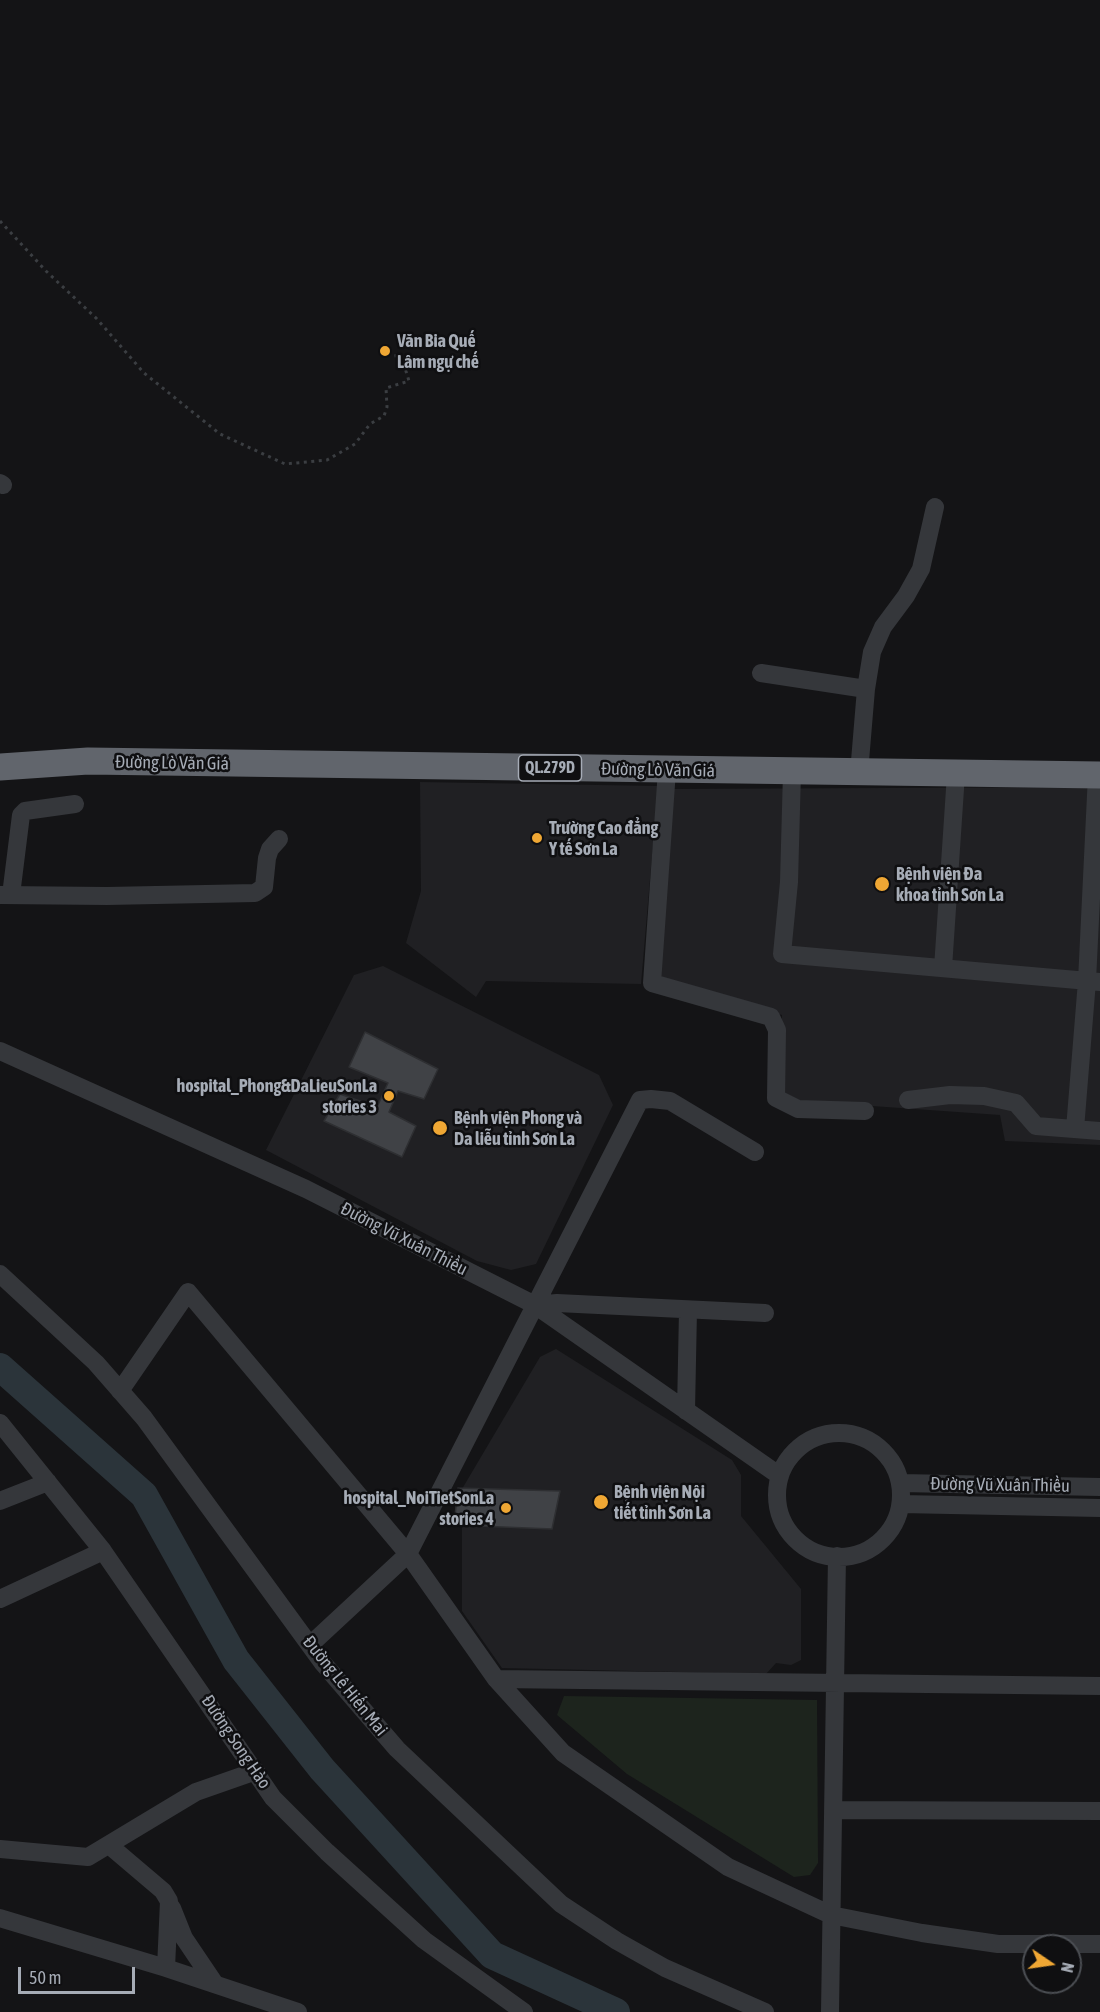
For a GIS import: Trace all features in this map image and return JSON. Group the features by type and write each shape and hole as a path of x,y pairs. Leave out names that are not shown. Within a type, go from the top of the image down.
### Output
{"highway":[{"name":"Đường Lò Văn Giá","path":"1,770 88,761 1098,775"}],"street":[{"path":"859,773 866,689 872,652 883,627 906,596 921,569 934,507"},
{"path":"761,673 866,689"},
{"path":"667,770 652,983 771,1017 777,1030 776,1098 798,1109 865,1111"},
{"path":"792,772 789,882 782,954 1093,981"},
{"path":"943,968 956,774"},
{"path":"1075,1129 1093,981 1098,775"},
{"path":"75,804 29,810 21,815 6,895 255,893 264,887 270,849 279,839"},
{"name":"Đường Vũ Xuân Thiều","path":"0,1051 306,1189 535,1305 780,1476"},
{"path":"908,1100 950,1095 984,1096 1016,1103 1036,1126 1100,1131"},
{"path":"310,1645 408,1554 639,1100 670,1101 754,1152"},
{"name":"Đường Lê Hiến Mai","path":"0,1274 96,1363 144,1418 310,1645 397,1749 561,1904 617,1941 665,1968 765,2012"},
{"path":"120,1391 188,1292 408,1554 496,1679 563,1753 728,1867 831,1915 922,1933 998,1944 1100,1944"},
{"path":"535,1305 557,1303 765,1313"},
{"path":"686,1412 688,1310"},
{"name":"Đường Song Hào","path":"0,1423 103,1551 281,1806 423,1941 524,2012"},
{"path":"843,1432 863,1437 881,1448 894,1464 901,1483 901,1504 895,1523 883,1540 866,1552 826,1556 807,1548 791,1534 781,1516 777,1496 780,1476 789,1457 804,1443 823,1434 843,1432"},
{"path":"0,1501 48,1482"},
{"name":"Đường Vũ Xuân Thiều","path":"901,1483 1100,1487"},
{"name":"Đường Vũ Xuân Thiều","path":"901,1504 1100,1508"},
{"path":"0,1599 103,1551"},
{"path":"830,2012 837,1556"},
{"path":"496,1679 1100,1686"},
{"path":"0,1849 81,1858 110,1846 196,1792 256,1771"},
{"path":"833,1810 1100,1811"},
{"path":"110,1846 163,1891 184,1938 215,1984"},
{"path":"166,1968 169,1901"},
{"path":"0,1918 166,1968 298,2012"}],"path":[{"path":"0,221 46,271 97,320 144,373 219,434 285,464 327,460 355,444 370,424 384,416 387,407 386,388 409,381 401,355 394,356"}],"shaded area":[{"name":"Trường Cao đẳng Y tế Sơn La","path":"420,782 658,786 641,984 486,981 476,997 406,943 421,891"},
{"name":"Bệnh viện Đa khoa tỉnh Sơn La","path":"1100,787 1100,1145 1005,1141 1000,1115 801,1101 785,1093 780,1076 782,1015 657,980 671,789"},
{"name":"Bệnh viện Phong và Da liễu tỉnh Sơn La","path":"383,966 599,1075 613,1105 536,1264 511,1270 477,1261 266,1150 354,975"},
{"name":"Bệnh viện Nội tiết tỉnh Sơn La","path":"556,1349 732,1460 741,1475 741,1516 801,1589 801,1660 791,1665 776,1663 766,1674 502,1668 462,1611 462,1489 540,1357"},
{"path":"564,1696 817,1700 818,1863 810,1875 794,1877 627,1774 557,1715"}],"building":[{"name":"hospital_Phong&DaLieuSonLa stories 3","path":"365,1032 438,1069 424,1099 398,1091 389,1112 416,1126 402,1157 324,1121 340,1094 377,1107 388,1083 349,1067"},
{"name":"hospital_NoiTietSonLa stories 4","path":"458,1488 560,1491 552,1529 454,1525"}],"waterway":[{"path":"0,1367 144,1495 236,1660 322,1769 492,1955 616,2012"}],"place":[{"name":"Văn Bia Quế Lâm ngự chế","path":"385,351"},
{"name":"Trường Cao đẳng Y tế Sơn La","path":"537,838"},
{"name":"Bệnh viện Đa khoa tỉnh Sơn La","path":"882,884"},
{"name":"hospital_Phong&DaLieuSonLa stories 3","path":"389,1096"},
{"name":"Bệnh viện Phong và Da liễu tỉnh Sơn La","path":"440,1128"},
{"name":"Bệnh viện Nội tiết tỉnh Sơn La","path":"601,1502"},
{"name":"hospital_NoiTietSonLa stories 4","path":"506,1508"}]}
